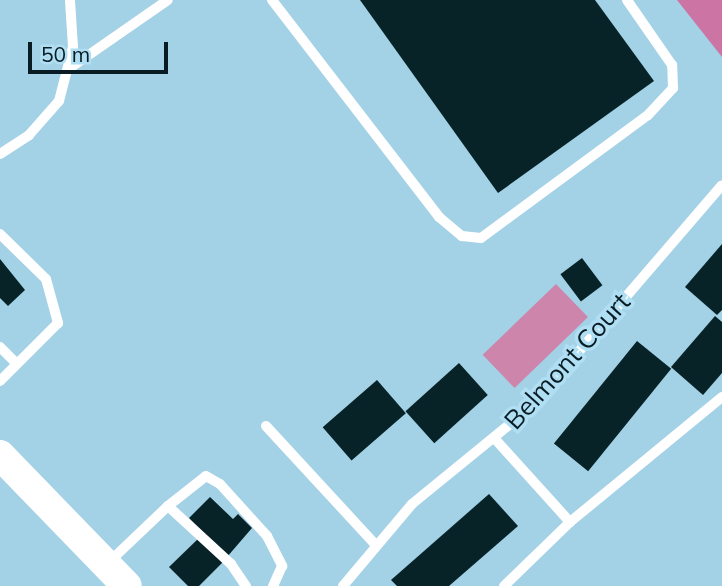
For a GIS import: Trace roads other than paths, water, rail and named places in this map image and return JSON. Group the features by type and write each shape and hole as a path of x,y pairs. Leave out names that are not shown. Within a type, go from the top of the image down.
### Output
{"main road":[{"path":"0,455 127,586"}],"lane":[{"path":"0,154 47,117 70,68 70,0"},
{"path":"70,68 169,0"},
{"path":"272,0 439,217 462,236 481,238 648,115 673,88 671,65 627,0"},
{"name":"Belmont Court","path":"343,586 376,545 437,481 495,439 553,383 722,185"},
{"path":"0,234 46,279 56,300 58,323 0,380"},
{"path":"0,347 16,363"},
{"path":"504,586 570,522 722,397"},
{"path":"266,426 376,545"},
{"path":"495,439 570,522"},
{"path":"106,565 193,482 206,476 220,484 261,527 282,566 273,586"},
{"path":"168,506 222,555 246,586"}]}
